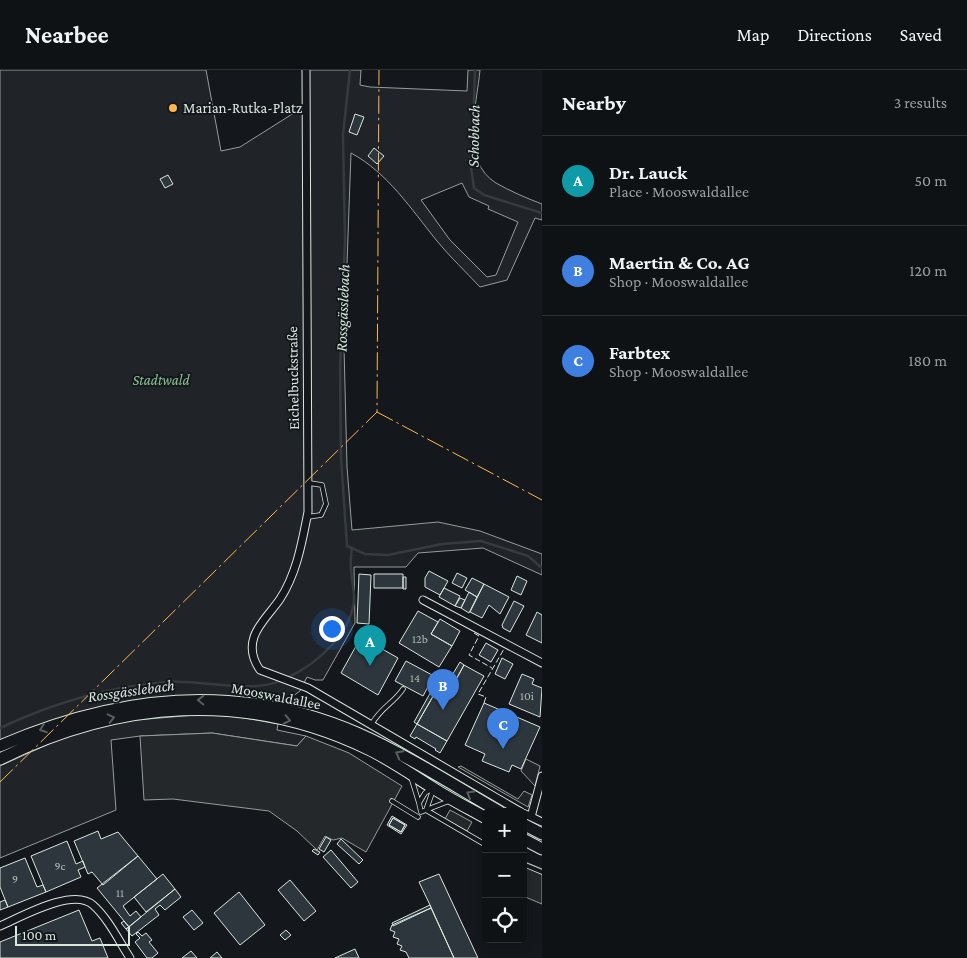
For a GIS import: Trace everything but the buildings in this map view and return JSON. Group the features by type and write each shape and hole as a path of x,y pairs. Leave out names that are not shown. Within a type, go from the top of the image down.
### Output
{"main road":[{"name":"Mooswaldallee","path":"0,746 62,722 118,706 185,699 234,701 301,713 331,722 388,748 493,808"},
{"name":"Mooswaldallee","path":"0,759 65,731 114,717 154,711 211,709 268,716 308,725 357,744 482,816"},
{"name":"Mooswaldallee","path":"527,821 542,834"},
{"path":"527,841 542,849"}],"street":[{"name":"Eichelbuckstraße","path":"260,670 252,654 254,636 290,580 302,546 307,517 309,484 306,422 306,70"},
{"path":"423,600 542,663"},
{"name":"Mooswaldallee","path":"260,670 308,688 515,808"},
{"path":"527,821 542,776"},
{"name":"Mooswaldallee","path":"527,821 542,822"},
{"path":"0,926 66,899 80,898 92,904 130,958"}],"lane":[{"path":"307,517 321,515 326,504 322,486 309,484"},
{"path":"371,725 378,713 397,698 403,689"},
{"path":"409,773 421,812 442,803 454,801"},
{"path":"426,810 439,776"},
{"path":"419,802 425,793 433,788"},
{"path":"392,801 418,817"},
{"path":"426,810 482,843"},
{"path":"527,866 542,872"}],"green space":[{"name":"Stadtwald","path":"0,70 206,70 221,151 240,147 305,106 306,70 361,70 360,85 370,87 467,91 468,70 480,70 473,131 474,147 478,161 485,173 496,183 542,204 542,220 535,218 507,280 480,287 442,247 388,181 351,153 344,347 347,467 352,530 438,522 480,531 542,554 542,575 483,548 418,553 406,567 354,567 355,623 323,680 307,677 300,691 286,701 284,706 246,699 0,743","holes":["462,183 469,197 489,206 488,209 518,222 496,275 487,277 450,240 421,200"]},
{"path":"196,715 233,716 278,724 277,730 306,736 297,746 212,733 140,736 111,740 116,810 0,858 0,766 64,737 123,721"},
{"path":"526,759 540,766 535,786 521,771"},
{"path":"461,766 518,799 524,791 532,795 528,807 458,767"}],"shaded area":[{"path":"212,733 297,746 306,736 349,753 402,786 366,852 342,838 333,840 325,836 317,850 297,831 269,811 173,799 144,800 140,736"},
{"path":"450,810 472,822 467,831 445,819"},
{"path":"527,863 542,869 542,904 527,898"}],"waterway":[{"name":"Rossgässlebach","path":"350,70 343,135 345,239 340,368 341,458 347,546 365,554 388,555 442,544 481,541 528,556 542,568"},
{"name":"Schobbach","path":"475,70 473,134 470,161 474,188 484,195 542,213"},
{"name":"Rossgässlebach","path":"287,678 299,672 322,655 342,633 349,620 354,594 351,566 352,548"},
{"name":"Rossgässlebach","path":"0,728 61,704 126,687 169,682 257,686 282,680"}],"fence":[{"path":"474,633 479,636 469,655 492,668"},
{"path":"484,703 486,697 478,694 504,649"}],"power":[{"path":"0,782 377,412 379,70"},
{"path":"377,412 542,500"}],"place":[{"name":"Marian-Rutka-Platz","path":"173,108"},
{"name":"Dr. Lauck","path":"370,666"},
{"name":"Maertin & Co. AG","path":"443,710"},
{"name":"Farbtex","path":"503,749"}]}
